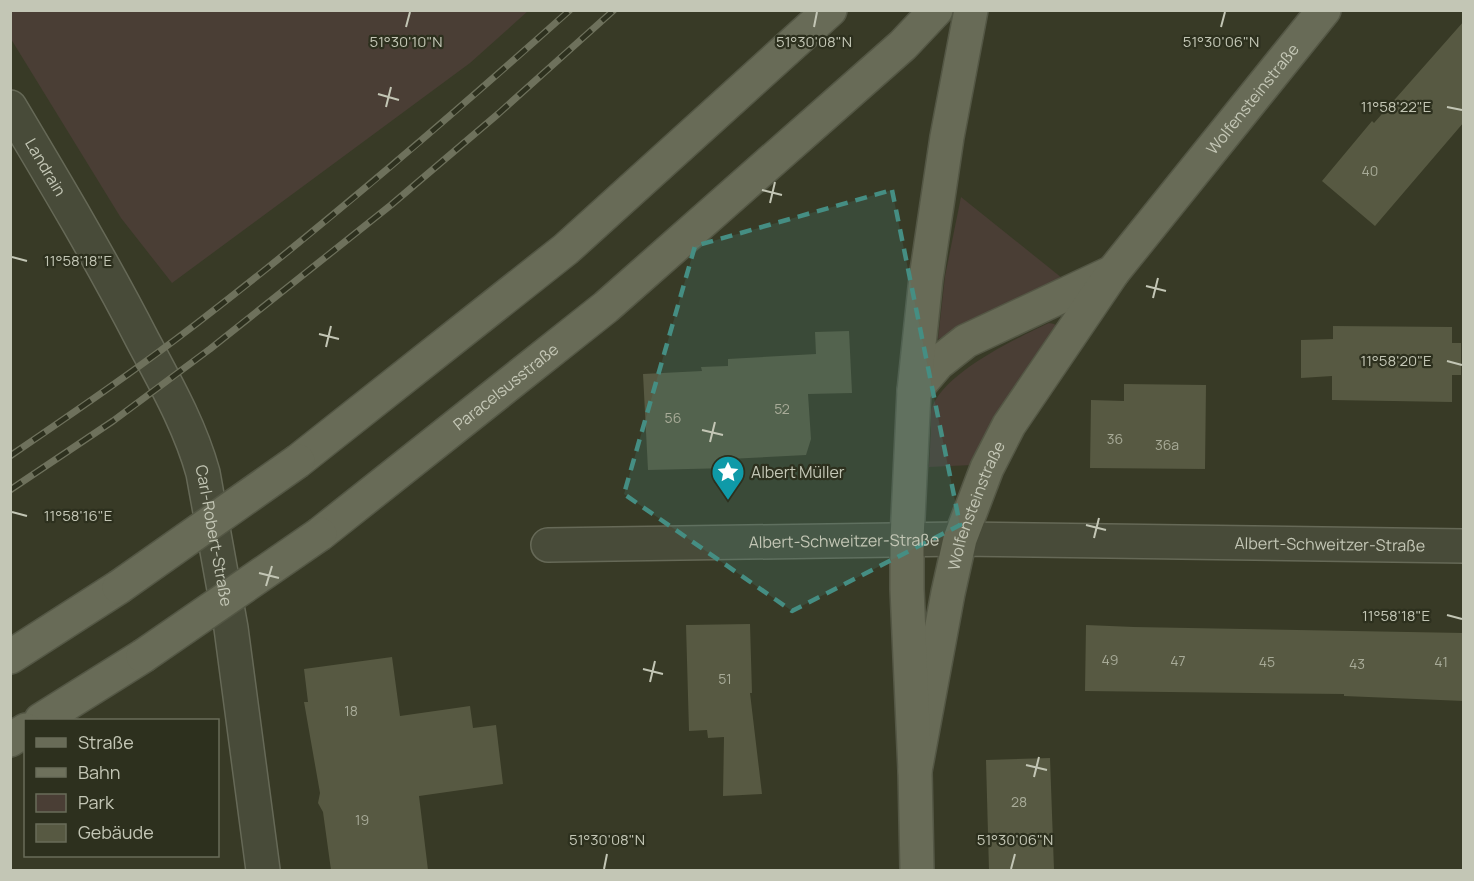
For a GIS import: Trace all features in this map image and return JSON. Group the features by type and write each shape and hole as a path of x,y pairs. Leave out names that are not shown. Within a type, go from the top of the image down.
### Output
{"main road":[{"path":"10,657 119,587 298,461 566,249 830,10"},
{"name":"Paracelsusstraße","path":"43,719 143,656 320,534 606,307 903,45 936,10"},
{"name":"Wolfensteinstraße","path":"917,870 907,589 914,391 926,278 943,160 971,10"},
{"name":"Wolfensteinstraße","path":"915,771 960,539 987,468 1008,425 1113,272 1324,10"},
{"name":"Wolfensteinstraße","path":"914,391 938,363 966,341 1113,272"},
{"path":"10,740 24,731"}],"street":[{"name":"Landrain","path":"10,107 82,228"},
{"name":"Carl-Robert-Straße","path":"82,228 134,323 196,448 203,473 231,628 263,870"},
{"name":"Albert-Schweitzer-Straße","path":"548,545 960,539 1464,546"}],"highlighted area":[{"path":"892,190 960,525 792,611 624,494 695,246"}],"green space":[{"path":"11,10 528,11 470,63 172,283 121,218 11,39"},
{"path":"961,197 1067,282 938,339 945,276"},
{"path":"1049,323 1057,326 1001,407 985,434 972,465 929,467 931,411 937,397 964,371 981,359"}],"building":[{"path":"1464,21 1464,122 1375,226 1322,181 1372,121 1374,123"},
{"path":"1333,326 1452,327 1452,343 1461,343 1461,375 1452,375 1452,402 1332,400 1332,376 1301,378 1301,340 1333,339"},
{"path":"849,331 852,393 808,394 811,439 806,455 728,459 729,468 648,470 643,374 702,371 701,367 728,366 728,359 816,354 815,332"},
{"path":"1124,384 1206,385 1205,469 1090,468 1091,400 1124,401"},
{"path":"750,624 752,693 750,693 762,794 723,796 724,737 708,738 707,730 689,731 686,625"},
{"path":"1086,625 1464,633 1464,701 1344,696 1344,694 1085,691"},
{"path":"392,657 400,716 470,706 473,728 496,725 503,784 419,796 428,870 331,870 323,812 318,803 320,793 304,702 308,702 304,669"},
{"path":"1050,758 1054,870 989,870 986,760"}],"railway":[{"path":"10,456 150,358 244,287 386,171 570,10"},
{"path":"10,490 113,421 210,349 391,205 498,114 614,10"}],"place":[{"name":"Albert Müller","path":"728,501"}]}
